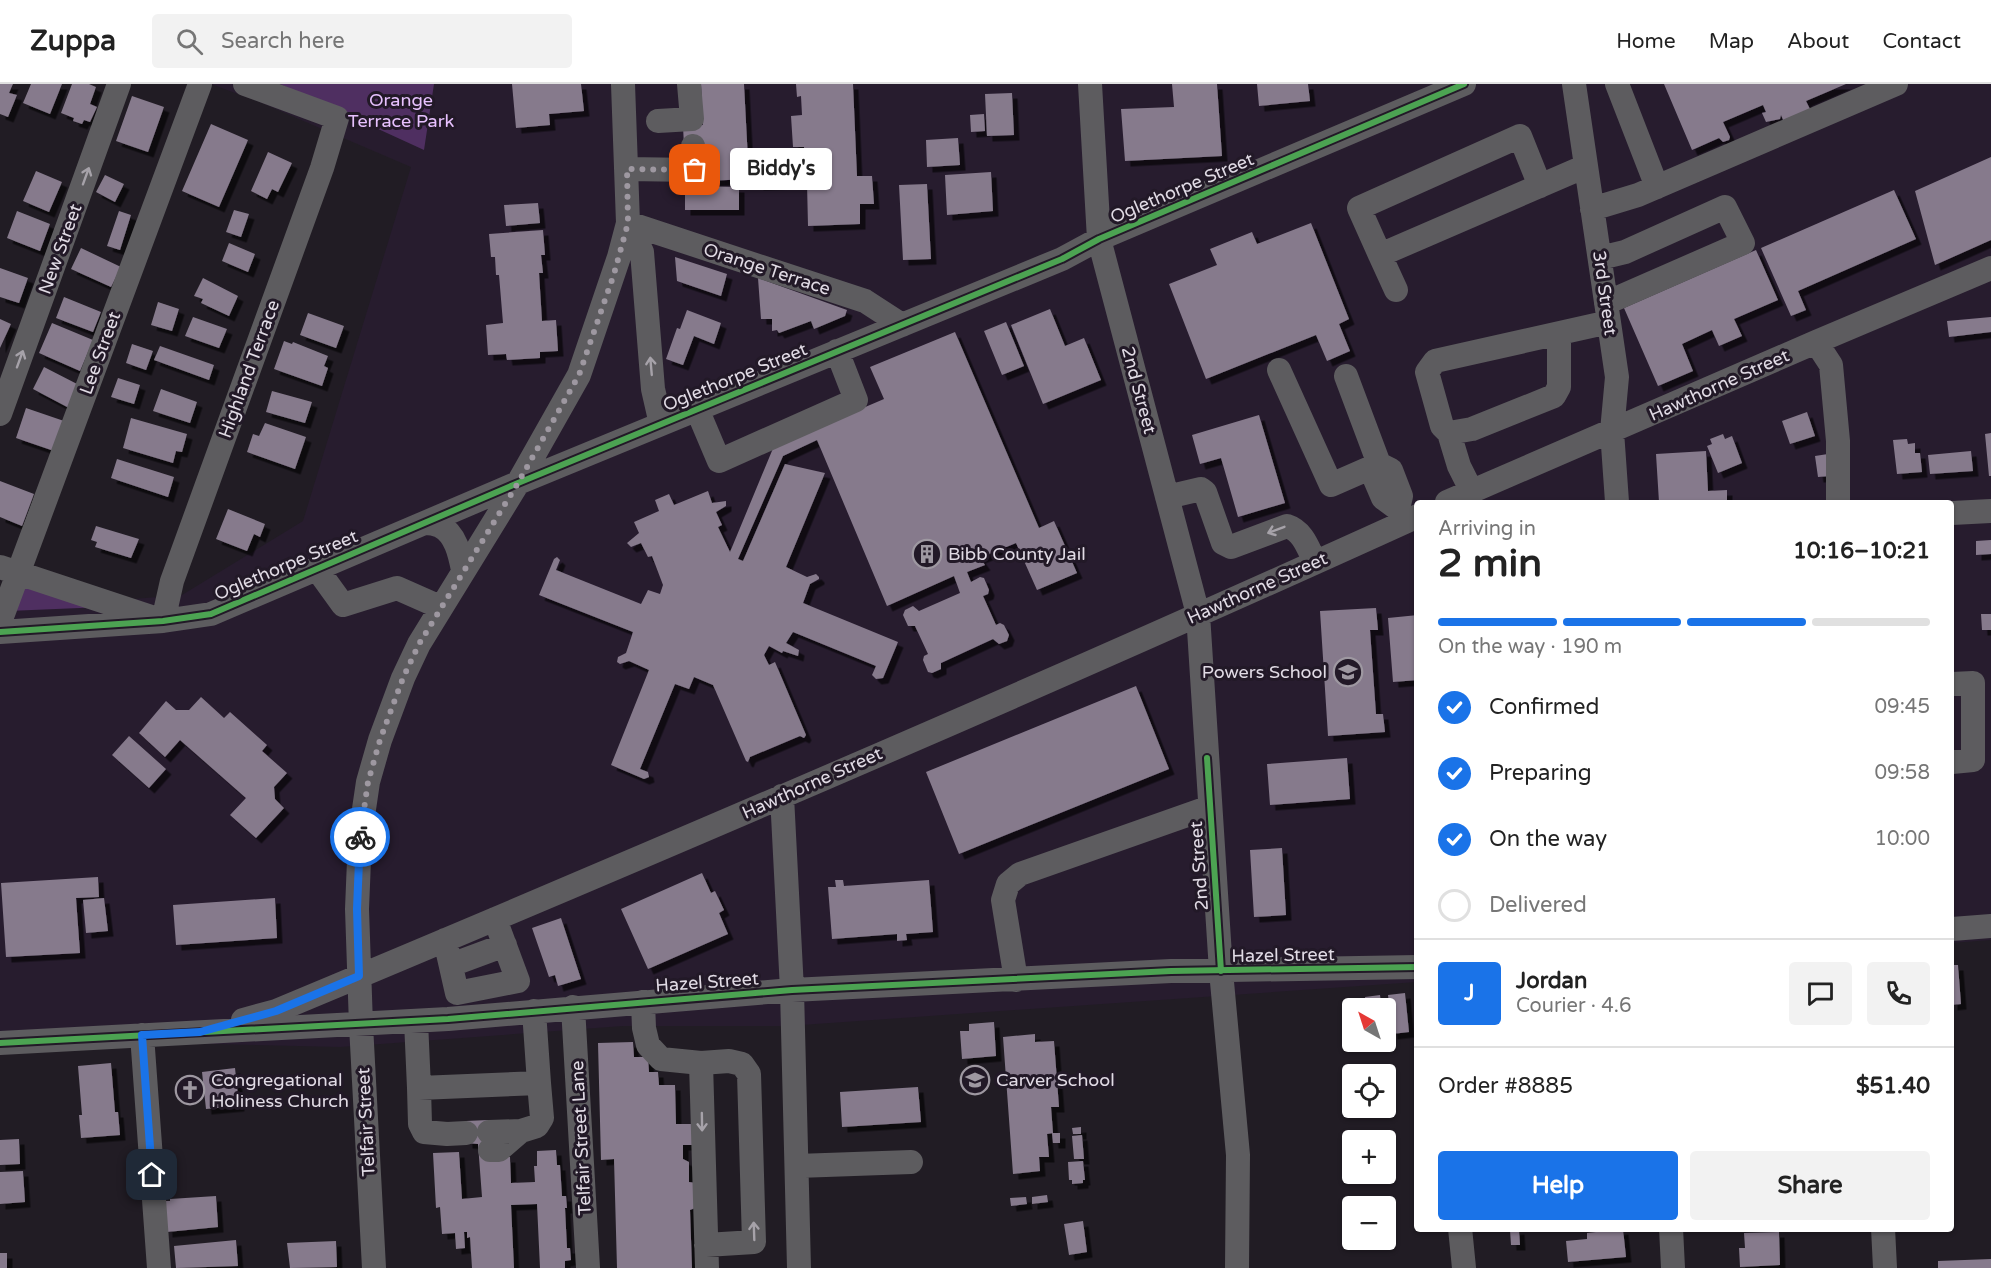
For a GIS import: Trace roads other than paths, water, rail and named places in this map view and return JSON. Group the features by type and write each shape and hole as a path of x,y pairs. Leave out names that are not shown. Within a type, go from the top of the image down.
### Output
{"street":[{"name":"New Street","path":"0,414 119,84"},
{"name":"Lee Street","path":"0,622 10,570 200,84"},
{"name":"Highland Terrace","path":"163,621 172,581 322,168 337,118 245,84"},
{"path":"623,84 628,223 642,252 653,389 661,424"},
{"path":"627,169 695,170 689,84"},
{"name":"2nd Street","path":"1090,84 1099,239 1198,614 1221,971 1238,1155 1237,1268"},
{"name":"Oglethorpe Street","path":"0,632 163,621 211,614 518,483 1062,259 1099,239 1464,84"},
{"name":"3rd Street","path":"1574,84 1617,377 1612,431 1617,500"},
{"path":"1617,84 1657,187"},
{"path":"1592,208 1638,195 1896,84"},
{"path":"658,121 692,130"},
{"path":"1396,290 1359,208 1520,136 1540,186"},
{"path":"1380,255 1586,166"},
{"path":"1472,492 1459,466 1449,433 1442,426 1427,372 1430,365 1435,361 1559,334 1608,312 1743,243 1725,207 1625,252 1600,258"},
{"name":"Orange Terrace","path":"628,223 865,301 902,325"},
{"name":"Telfair Street","path":"374,1268 357,909 360,837 368,782 380,740 403,678 419,644 518,483 579,375 613,277 628,223"},
{"name":"Hawthorne Street","path":"1452,500 1991,268"},
{"path":"1449,433 1472,429 1554,396 1559,387 1559,334"},
{"path":"1816,342 1831,365 1838,441 1838,500"},
{"path":"698,409 719,461 855,400 837,351"},
{"path":"1279,370 1331,485 1379,464"},
{"path":"1347,376 1379,464 1391,470 1407,515"},
{"path":"1167,497 1201,489 1205,492 1223,543 1231,547 1287,526 1294,528 1304,539 1315,562"},
{"path":"1954,513 1991,511"},
{"name":"Hawthorne Street","path":"200,1032 276,1011 495,919 1198,614 1315,562 1407,515"},
{"path":"425,523 440,525 451,536 459,550 464,570"},
{"path":"317,569 343,605 397,588 440,607"},
{"path":"10,570 163,621"},
{"path":"1954,684 1973,683 1973,760 1954,762"},
{"path":"782,796 792,990 799,1268"},
{"path":"1016,980 1004,900 1008,884 1020,874 1210,807"},
{"path":"457,993 518,981 495,919"},
{"path":"1954,929 1991,926"},
{"path":"445,940 461,1018"},
{"path":"451,965 505,945"},
{"name":"Hazel Street","path":"0,1043 461,1018 792,990 1171,971 1414,967"},
{"path":"643,1002 644,1028 648,1045 661,1059 701,1063 729,1061 742,1064 749,1074 754,1242 707,1256 701,1063"},
{"name":"Telfair Street Lane","path":"573,1007 588,1268"},
{"path":"416,1021 420,1124 424,1132 474,1140 537,1126 542,1118 534,1011"},
{"path":"142,1035 159,1268"},
{"path":"418,1088 539,1083"},
{"path":"797,1166 911,1162"},
{"path":"1460,1232 1464,1268"},
{"path":"1671,1232 1673,1268"},
{"path":"1883,1232 1885,1268"}],"place":[{"name":"Biddy's","path":"695,170"},
{"name":"Bibb County Jail","path":"927,554"},
{"name":"Powers School","path":"1348,672"},
{"name":"Carver School","path":"975,1080"},
{"name":"Congregational Holiness Church","path":"190,1090"}],"park label":[{"name":"Orange Terrace Park","path":"401,110"}]}
